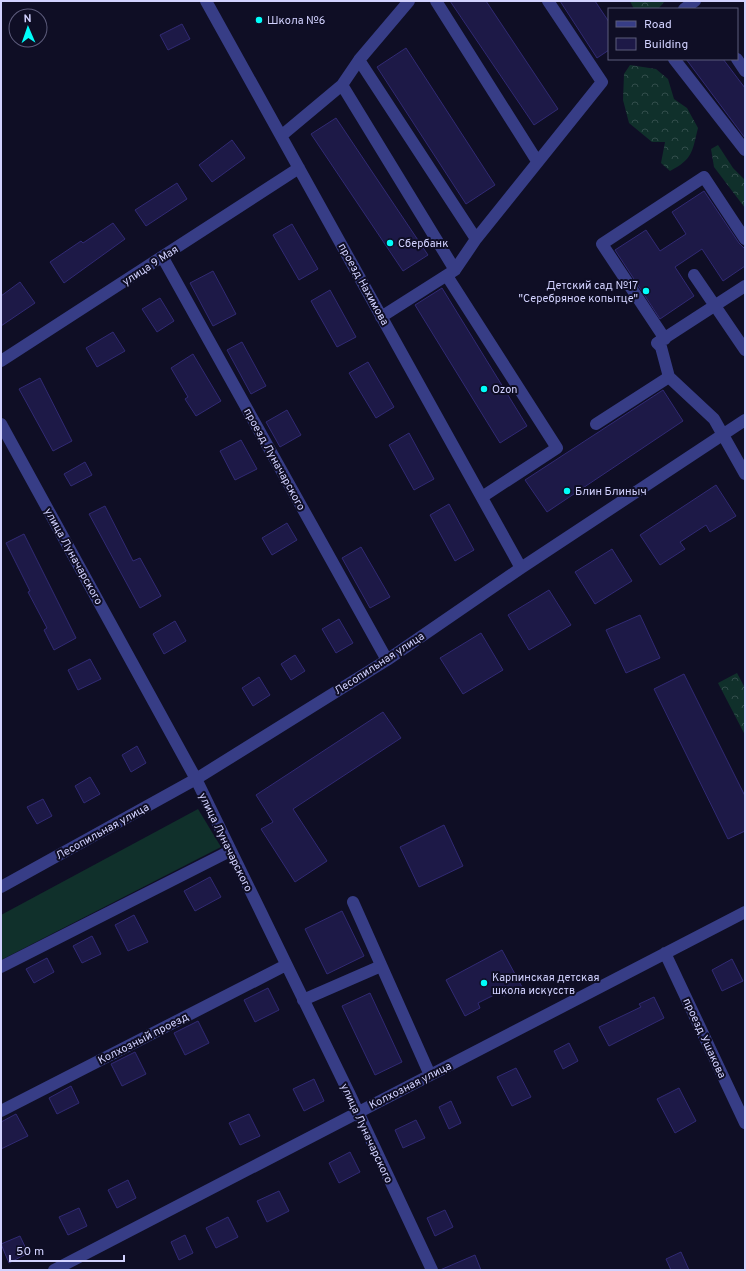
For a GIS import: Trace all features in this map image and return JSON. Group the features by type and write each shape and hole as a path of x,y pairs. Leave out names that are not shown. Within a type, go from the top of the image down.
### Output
{"street":[{"name":"проезд Нахимова","path":"206,1 521,568"},
{"path":"281,136 342,85 359,60 409,1"},
{"path":"436,1 537,161"},
{"path":"382,317 451,273 537,161 602,82 548,1"},
{"path":"685,8 695,1"},
{"path":"359,60 476,239"},
{"path":"675,60 745,150"},
{"path":"738,60 745,71"},
{"path":"342,85 451,273 558,448 482,497"},
{"name":"улица 9 Мая","path":"1,361 163,258 299,168"},
{"path":"665,339 602,244 704,177 745,239"},
{"name":"проезд Луначарского","path":"163,258 386,660"},
{"path":"694,275 745,350"},
{"path":"745,286 657,343 661,347 669,377 714,419 724,434 745,474"},
{"path":"596,424 669,377"},
{"name":"Лесопильная улица","path":"1,887 196,780 386,660 521,568 745,420"},
{"name":"улица Луначарского","path":"1,424 196,780 358,1113 432,1270"},
{"path":"1,967 230,851"},
{"path":"353,902 430,1075"},
{"name":"Колхозная улица","path":"54,1270 745,912"},
{"name":"проезд Ушакова","path":"665,953 745,1123"},
{"name":"Колхозный проезд","path":"1,1111 286,965"},
{"path":"303,1000 381,966"}],"green space":[{"path":"630,1 665,1 659,8 634,8"},
{"path":"630,65 656,69 668,79 674,99 687,108 698,128 693,149 690,154 683,163 670,171 661,163 665,142 652,142 629,123 623,100 624,74"},
{"path":"718,145 733,168 745,180 745,208 714,167 711,149"},
{"path":"737,673 745,688 745,735 718,683"},
{"path":"198,809 221,847 1,960 1,915"}],"building":[{"path":"450,1 486,1 558,109 534,125"},
{"path":"560,1 595,1 608,20 608,51 597,58"},
{"path":"182,24 190,39 168,50 160,35"},
{"path":"406,48 495,185 466,204 377,67"},
{"path":"687,60 724,60 745,88 745,138"},
{"path":"336,118 428,255 403,271 311,134"},
{"path":"232,140 245,158 212,182 199,165"},
{"path":"177,183 187,199 146,226 135,210"},
{"path":"704,191 739,243 745,249 745,266 723,281 702,249 675,267 694,296 660,319 615,250 646,230 660,251 686,234 672,212"},
{"path":"113,223 125,239 64,283 50,262 81,241 83,243"},
{"path":"292,224 318,269 299,280 273,235"},
{"path":"213,271 236,314 213,326 190,283"},
{"path":"20,282 35,303 1,326 1,296"},
{"path":"442,288 527,426 500,443 415,305"},
{"path":"330,290 356,337 337,347 311,301"},
{"path":"160,298 174,321 157,332 142,309"},
{"path":"113,332 125,351 97,367 86,348"},
{"path":"242,342 266,386 251,394 227,350"},
{"path":"193,354 221,401 196,416 185,399 188,397 171,368"},
{"path":"368,362 394,407 376,418 349,373"},
{"path":"40,378 72,441 53,451 19,389"},
{"path":"663,390 683,421 547,512 525,480"},
{"path":"287,410 301,435 280,447 266,422"},
{"path":"409,433 434,479 414,490 389,445"},
{"path":"241,440 257,469 235,480 220,451"},
{"path":"85,462 92,475 71,486 64,474"},
{"path":"716,485 736,516 710,532 706,525 680,542 685,549 660,565 640,535"},
{"path":"449,504 474,550 455,561 430,515"},
{"path":"105,506 133,561 140,558 161,596 140,608 89,514"},
{"path":"287,523 297,540 272,555 262,538"},
{"path":"24,534 76,638 54,650 44,630 47,628 28,592 30,591 6,543"},
{"path":"361,547 390,597 370,608 342,558"},
{"path":"612,549 632,581 595,604 575,572"},
{"path":"549,590 571,625 529,650 508,615"},
{"path":"640,615 660,658 626,673 606,630"},
{"path":"339,619 353,643 336,653 322,629"},
{"path":"175,621 186,641 164,654 153,634"},
{"path":"481,633 503,670 463,694 440,658"},
{"path":"295,655 305,671 291,680 281,664"},
{"path":"90,659 101,679 78,690 68,670"},
{"path":"684,674 745,796 745,831 728,839 654,689"},
{"path":"259,677 270,695 253,706 242,688"},
{"path":"383,712 401,738 293,809 327,861 295,882 261,829 273,822 256,795"},
{"path":"137,746 146,763 131,772 122,755"},
{"path":"90,777 100,794 84,803 75,786"},
{"path":"43,799 52,816 37,824 27,807"},
{"path":"444,825 463,866 419,887 400,847"},
{"path":"210,877 221,897 195,911 184,891"},
{"path":"342,911 364,956 327,974 305,929"},
{"path":"134,915 148,942 128,951 115,925"},
{"path":"92,936 101,954 82,963 73,946"},
{"name":"Карпинская детская школа искусств","path":"502,950 522,987 504,996 502,991 478,1003 480,1008 465,1016 446,980"},
{"path":"47,958 54,972 34,983 26,969"},
{"path":"732,959 743,981 722,991 712,970"},
{"path":"268,988 279,1010 255,1022 244,1000"},
{"path":"370,993 402,1062 375,1075 342,1006"},
{"path":"654,997 664,1018 609,1046 599,1027 641,1007 639,1004"},
{"path":"198,1021 209,1043 185,1055 174,1033"},
{"path":"569,1043 578,1061 563,1069 554,1051"},
{"path":"135,1052 146,1074 122,1086 111,1064"},
{"path":"516,1068 531,1097 512,1106 497,1077"},
{"path":"314,1079 324,1101 304,1111 293,1089"},
{"path":"71,1086 79,1103 57,1114 49,1098"},
{"path":"679,1088 696,1121 675,1133 657,1099"},
{"path":"451,1101 461,1123 449,1129 439,1107"},
{"path":"16,1114 28,1136 1,1149 1,1122"},
{"path":"249,1114 260,1136 240,1145 229,1123"},
{"path":"416,1120 425,1138 403,1148 395,1130"},
{"path":"350,1152 360,1172 339,1183 329,1163"},
{"path":"128,1180 136,1198 117,1208 108,1190"},
{"path":"279,1191 289,1211 267,1222 257,1201"},
{"path":"79,1208 87,1226 68,1235 59,1217"},
{"path":"445,1210 453,1227 435,1236 427,1218"},
{"path":"228,1217 238,1237 216,1248 206,1228"},
{"path":"185,1235 193,1253 179,1260 171,1242"},
{"path":"20,1236 28,1253 9,1263 1,1244"},
{"path":"681,1252 689,1270 671,1270 666,1259"},
{"path":"475,1255 481,1270 440,1270"}],"place":[{"name":"Школа №6","path":"259,20"},
{"name":"Сбербанк","path":"390,243"},
{"name":"Детский сад №17 \"Серебряное копытце\"","path":"646,291"},
{"name":"Ozon","path":"484,389"},
{"name":"Блин Блиныч","path":"567,491"},
{"name":"Карпинская детская школа искусств","path":"484,983"}]}
